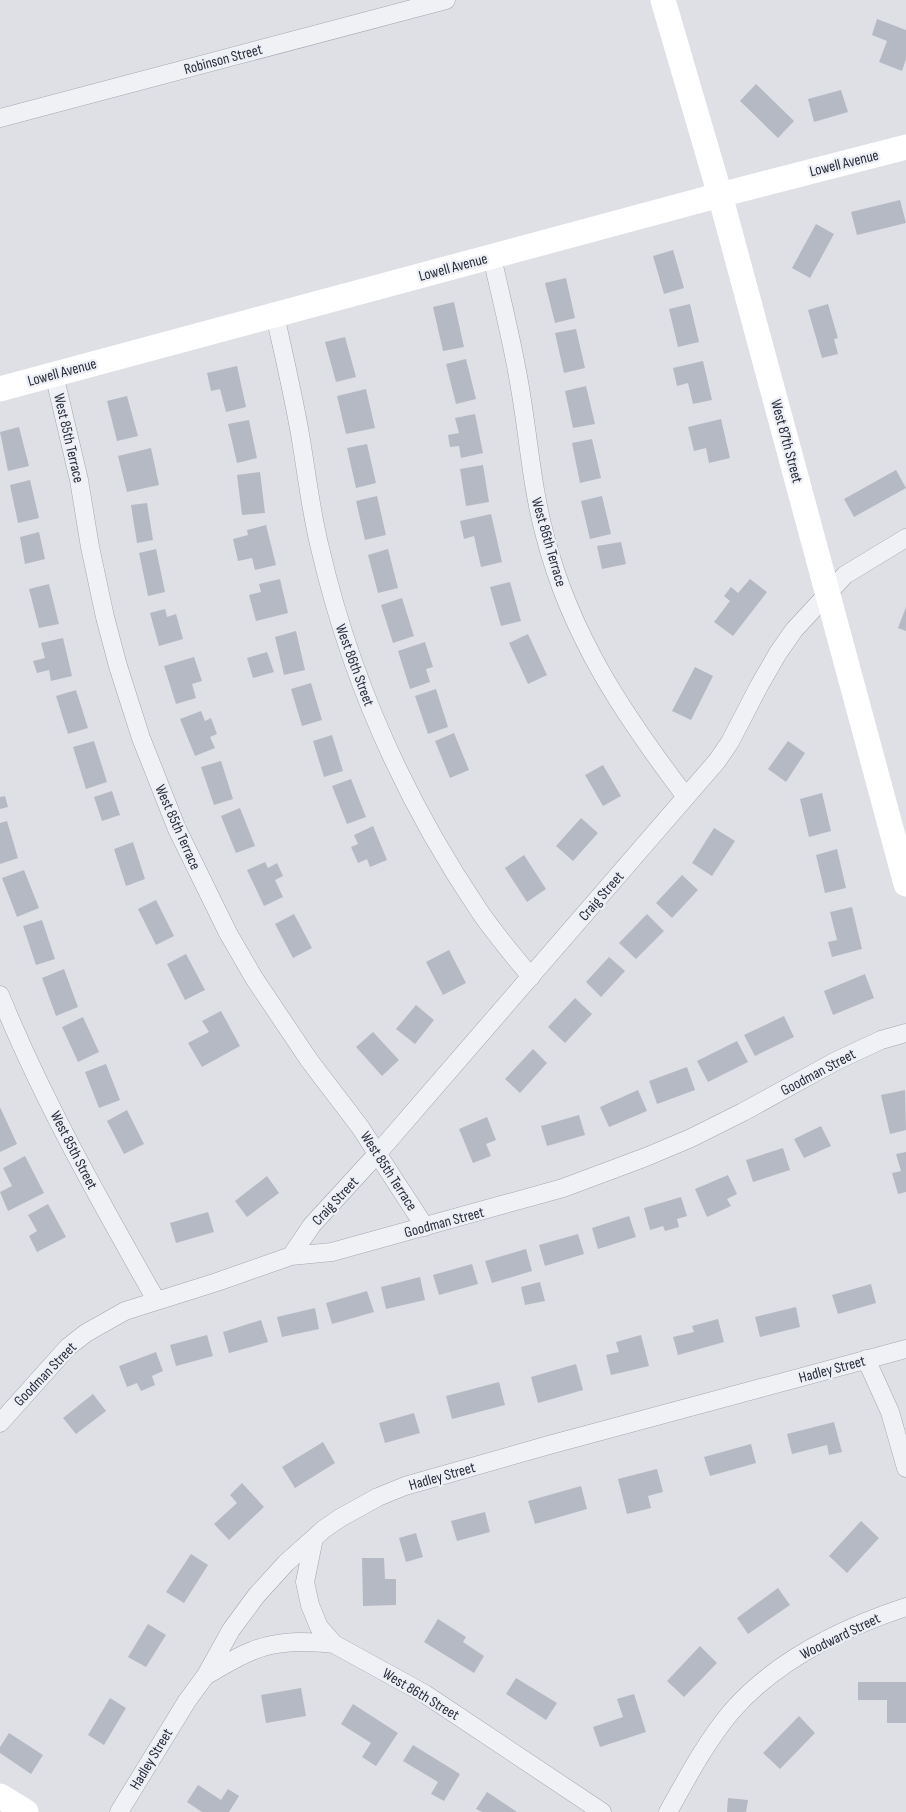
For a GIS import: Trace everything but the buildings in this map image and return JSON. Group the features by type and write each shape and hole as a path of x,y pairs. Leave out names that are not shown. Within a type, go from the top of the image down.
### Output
{"street":[{"name":"Robinson Street","path":"0,118 446,0"},
{"name":"West 87th Street","path":"663,0 720,195 906,884"},
{"name":"Lowell Avenue","path":"0,389 720,195 906,147"},
{"name":"West 86th Terrace","path":"492,257 522,396 530,468 545,536 568,604 590,654 616,698 646,745 686,797"},
{"name":"West 86th Street","path":"275,314 295,404 320,548 340,623 364,691 388,750 446,861 479,911 531,977"},
{"name":"West 85th Terrace","path":"54,374 79,480 90,547 105,617 118,666 140,738 177,829 224,925 254,978 309,1060 360,1126 425,1227"},
{"name":"Craig Street","path":"290,1256 312,1224 377,1154 717,761 730,742 759,686 789,638 846,575 906,538"},
{"name":"West 85th Street","path":"0,995 58,1122 156,1300"},
{"name":"Goodman Street","path":"1,1419 74,1342 124,1311 217,1282 290,1256 332,1252 546,1193 646,1157 744,1112 836,1061 881,1040 906,1033"},
{"name":"Hadley Street","path":"125,1810 187,1701 206,1675 231,1630 256,1596 286,1563 340,1518 378,1497 405,1486 549,1445 906,1349"},
{"path":"866,1359 890,1412 906,1468"},
{"name":"West 86th Street","path":"314,1538 305,1582 310,1605 319,1628 334,1644 425,1694 602,1812"},
{"name":"Woodward Street","path":"668,1812 713,1736 732,1711 767,1679 794,1658 841,1632 906,1607"},
{"path":"206,1675 252,1651 278,1643 305,1641 334,1644"},
{"path":"0,1796 26,1812"}]}
